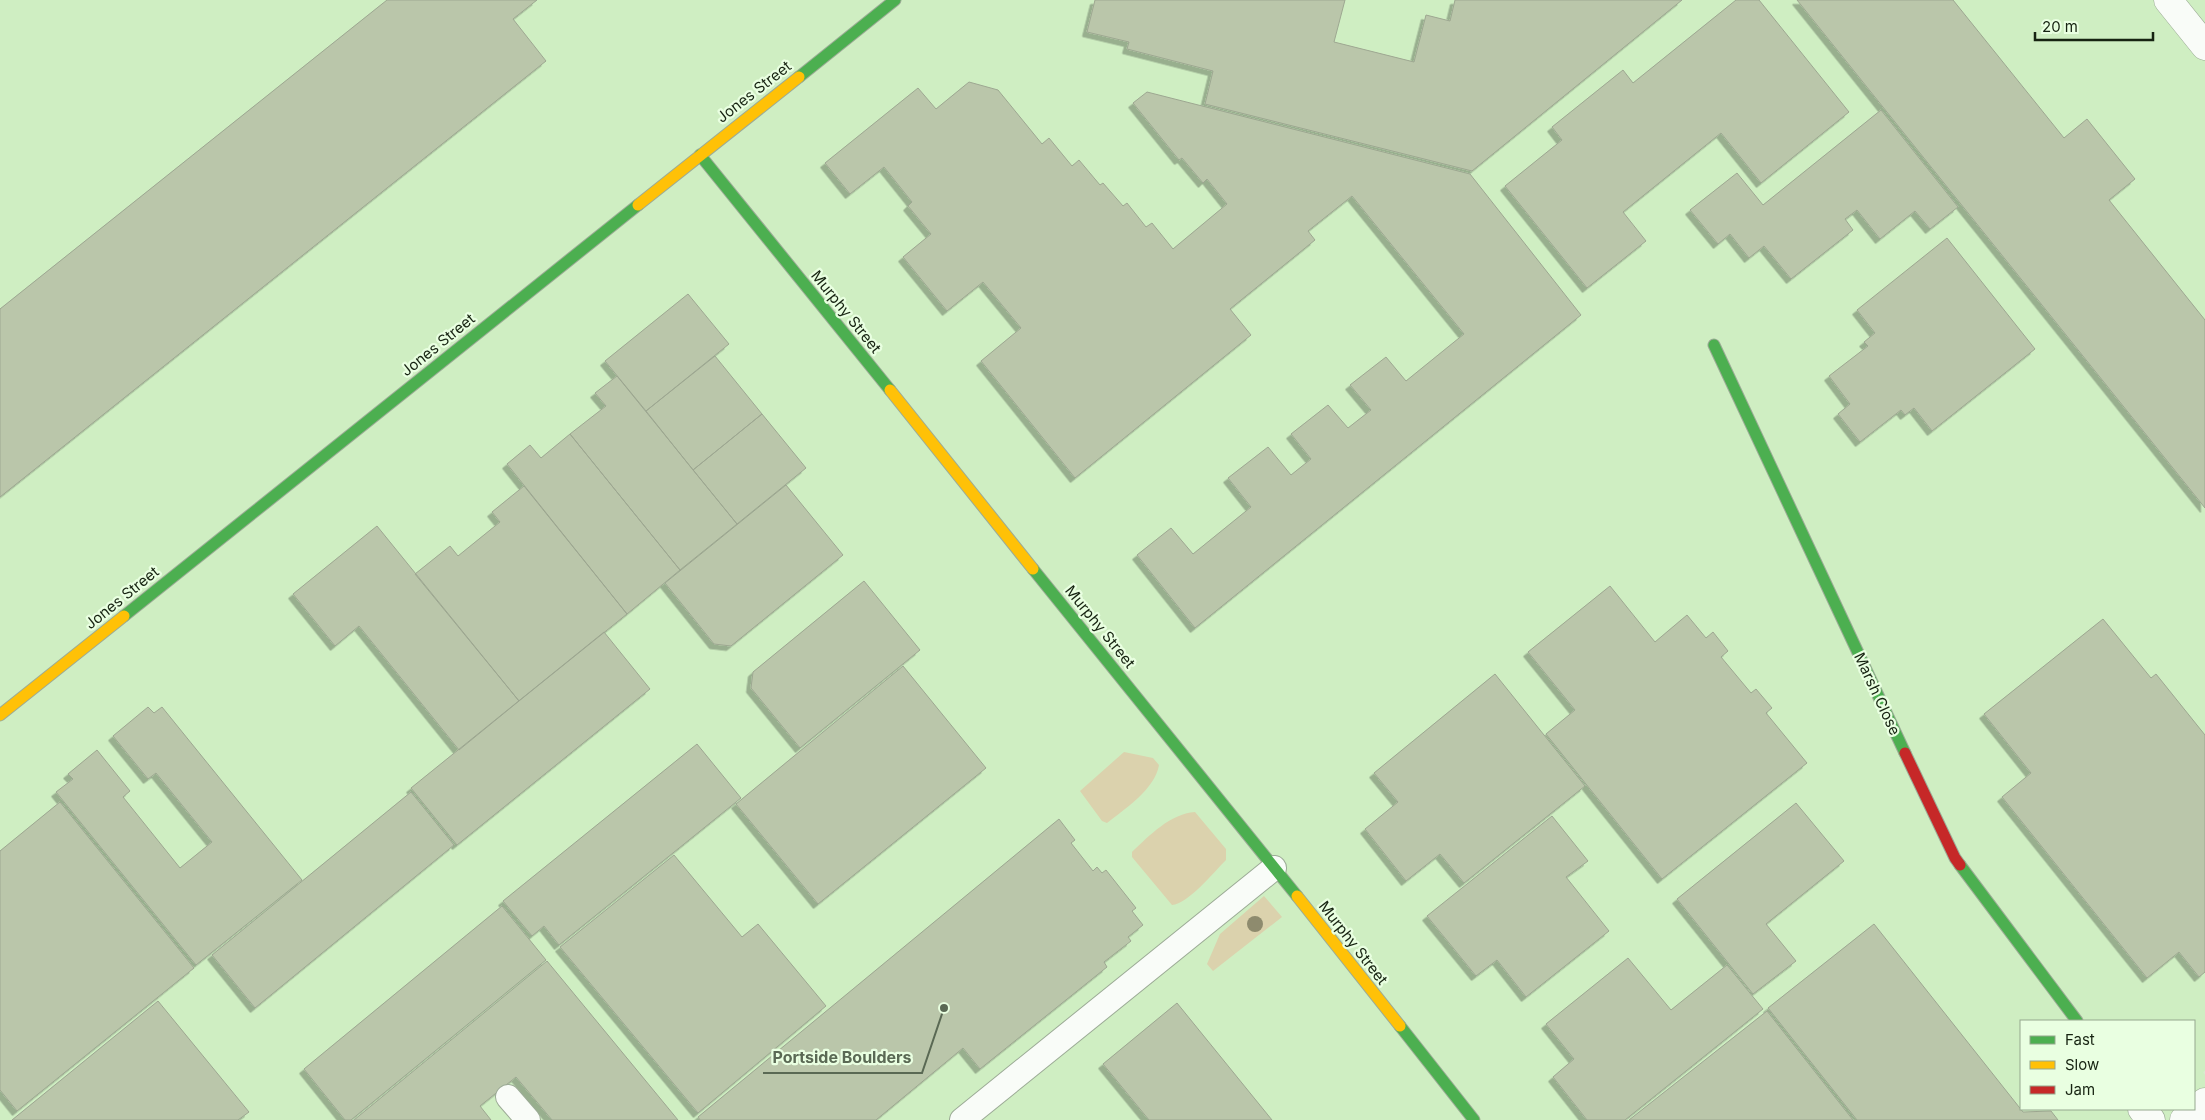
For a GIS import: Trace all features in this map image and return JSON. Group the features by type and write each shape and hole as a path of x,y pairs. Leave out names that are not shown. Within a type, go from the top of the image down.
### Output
{"street":[{"name":"Jones Street","path":"0,715 896,0"},
{"path":"2168,0 2205,46"},
{"name":"Murphy Street","path":"700,155 1274,868 1474,1120"},
{"name":"Marsh Close","path":"1714,345 1955,858 2076,1020"},
{"path":"2184,1120 2205,1102"},
{"path":"2143,1110 2151,1120"}],"lane":[{"path":"962,1120 1274,868"},
{"path":"508,1097 528,1120"}],"shaded area":[{"path":"0,0 2205,0 2205,1071 2203,1072 2205,1075 2205,1120 0,1120"},
{"path":"1124,752 1153,758 1159,765 1152,782 1146,790 1107,823 1102,821 1080,791"},
{"path":"1195,812 1226,849 1226,860 1186,899 1172,905 1132,857 1132,852 1161,826 1177,817"},
{"path":"1264,896 1282,917 1213,971 1207,964 1220,934"}],"building":[{"path":"387,0 537,0 513,19 546,61 0,497 0,309"},
{"path":"1095,0 1345,0 1334,42 1414,62 1426,15 1450,21 1455,0 1682,0 1472,171 1205,104 1213,71 1127,49 1129,42 1087,32"},
{"path":"1736,0 1759,0 1849,112 1761,183 1721,133 1623,212 1646,241 1587,288 1505,186 1562,140 1552,127 1623,70 1633,83"},
{"path":"1797,0 1953,0 2064,138 2087,119 2135,179 2109,200 2205,320 2205,508"},
{"path":"969,82 998,90 1042,144 1049,138 1072,166 1079,160 1100,185 1103,183 1123,206 1127,203 1146,227 1152,223 1173,249 1227,204 1207,179 1203,183 1182,158 1179,160 1133,103 1147,92 1470,174 1581,315 1195,628 1137,555 1171,528 1193,554 1251,507 1228,478 1268,447 1291,475 1311,459 1291,434 1328,405 1348,428 1371,410 1350,385 1386,357 1406,381 1464,334 1352,196 1308,231 1315,240 1230,309 1251,335 1075,478 981,361 1021,328 983,282 947,311 903,257 931,234 908,206 912,202 884,167 850,194 825,163 918,88 936,109"},
{"path":"1881,110 1958,207 1930,229 1915,211 1880,239 1857,210 1845,219 1853,230 1791,279 1764,246 1749,258 1730,234 1718,244 1690,210 1737,173 1763,205"},
{"path":"1947,238 2035,349 1932,431 1914,408 1905,415 1901,410 1860,442 1838,414 1850,404 1829,376 1868,346 1864,342 1875,333 1857,310"},
{"path":"688,294 729,344 646,411 605,361"},
{"path":"715,356 762,414 693,470 646,411"},
{"path":"617,376 737,524 680,570 570,434 606,406 595,393"},
{"path":"762,414 806,468 737,524 693,470"},
{"path":"570,434 680,570 627,614 507,464 530,445 541,458"},
{"path":"786,485 843,555 731,646 714,644 665,583"},
{"path":"524,486 627,614 519,701 415,574 450,546 458,556 500,522 492,512"},
{"path":"377,526 519,701 459,750 359,626 335,646 293,594"},
{"path":"864,581 920,650 800,748 751,688 753,672"},
{"path":"1610,586 1655,642 1687,615 1706,638 1713,632 1728,651 1721,657 1751,693 1756,689 1772,708 1766,713 1807,763 1662,879 1546,734 1575,710 1528,652"},
{"path":"2103,619 2151,678 2156,674 2205,735 2205,972 2199,977 2179,952 2147,978 2002,797 2031,773 1984,714"},
{"path":"604,632 650,689 457,845 411,788"},
{"path":"903,666 986,768 818,904 736,804"},
{"path":"1495,674 1585,786 1464,883 1440,854 1406,881 1365,829 1398,802 1374,773"},
{"path":"148,707 154,713 162,707 302,880 196,965 56,792 73,779 68,774 97,750 130,791 123,797 180,868 212,842 156,773 148,779 113,736"},
{"path":"697,744 741,798 559,945 544,926 532,936 503,901"},
{"path":"411,792 454,845 255,1008 212,955"},
{"path":"60,802 194,968 17,1111 0,1090 0,851"},
{"path":"1796,803 1844,861 1766,924 1796,961 1753,994 1677,899"},
{"path":"1552,816 1588,861 1566,877 1609,931 1526,997 1497,960 1476,976 1427,916"},
{"path":"1059,819 1075,840 1071,843 1093,871 1097,867 1102,873 1106,870 1136,908 1132,911 1143,925 1128,937 1131,941 1104,962 1107,967 980,1069 963,1048 876,1120 700,1120 698,1117"},
{"path":"674,855 742,937 758,924 826,1006 698,1113 560,947"},
{"path":"502,906 546,960 351,1120 345,1120 304,1069"},
{"path":"1874,924 2020,1110 2023,1112 2051,1111 2058,1120 1857,1120 1768,1008"},
{"path":"1628,958 1671,1010 1727,965 1763,1009 1625,1120 1587,1120 1553,1077 1574,1059 1546,1024"},
{"path":"547,961 678,1120 552,1120 516,1077 480,1106 491,1120 354,1120"},
{"path":"158,1001 249,1112 238,1120 12,1120"},
{"path":"1177,1003 1272,1120 1149,1120 1103,1064"},
{"path":"1767,1011 1853,1120 1629,1120"}],"traffic: fast":[{"path":"799,77 895,0"},
{"path":"700,155 890,390"},
{"path":"124,616 638,205"},
{"path":"1714,345 1905,753"},
{"path":"1033,569 1297,896"},
{"path":"1960,865 2076,1020"},
{"path":"1400,1026 1474,1120"}],"traffic: slow":[{"path":"638,205 799,77"},
{"path":"890,390 1033,569"},
{"path":"0,715 124,616"},
{"path":"1297,896 1400,1026"}],"traffic: jam":[{"path":"1905,753 1960,865"}],"place":[{"name":"Portside Boulders","path":"944,1008"}]}
